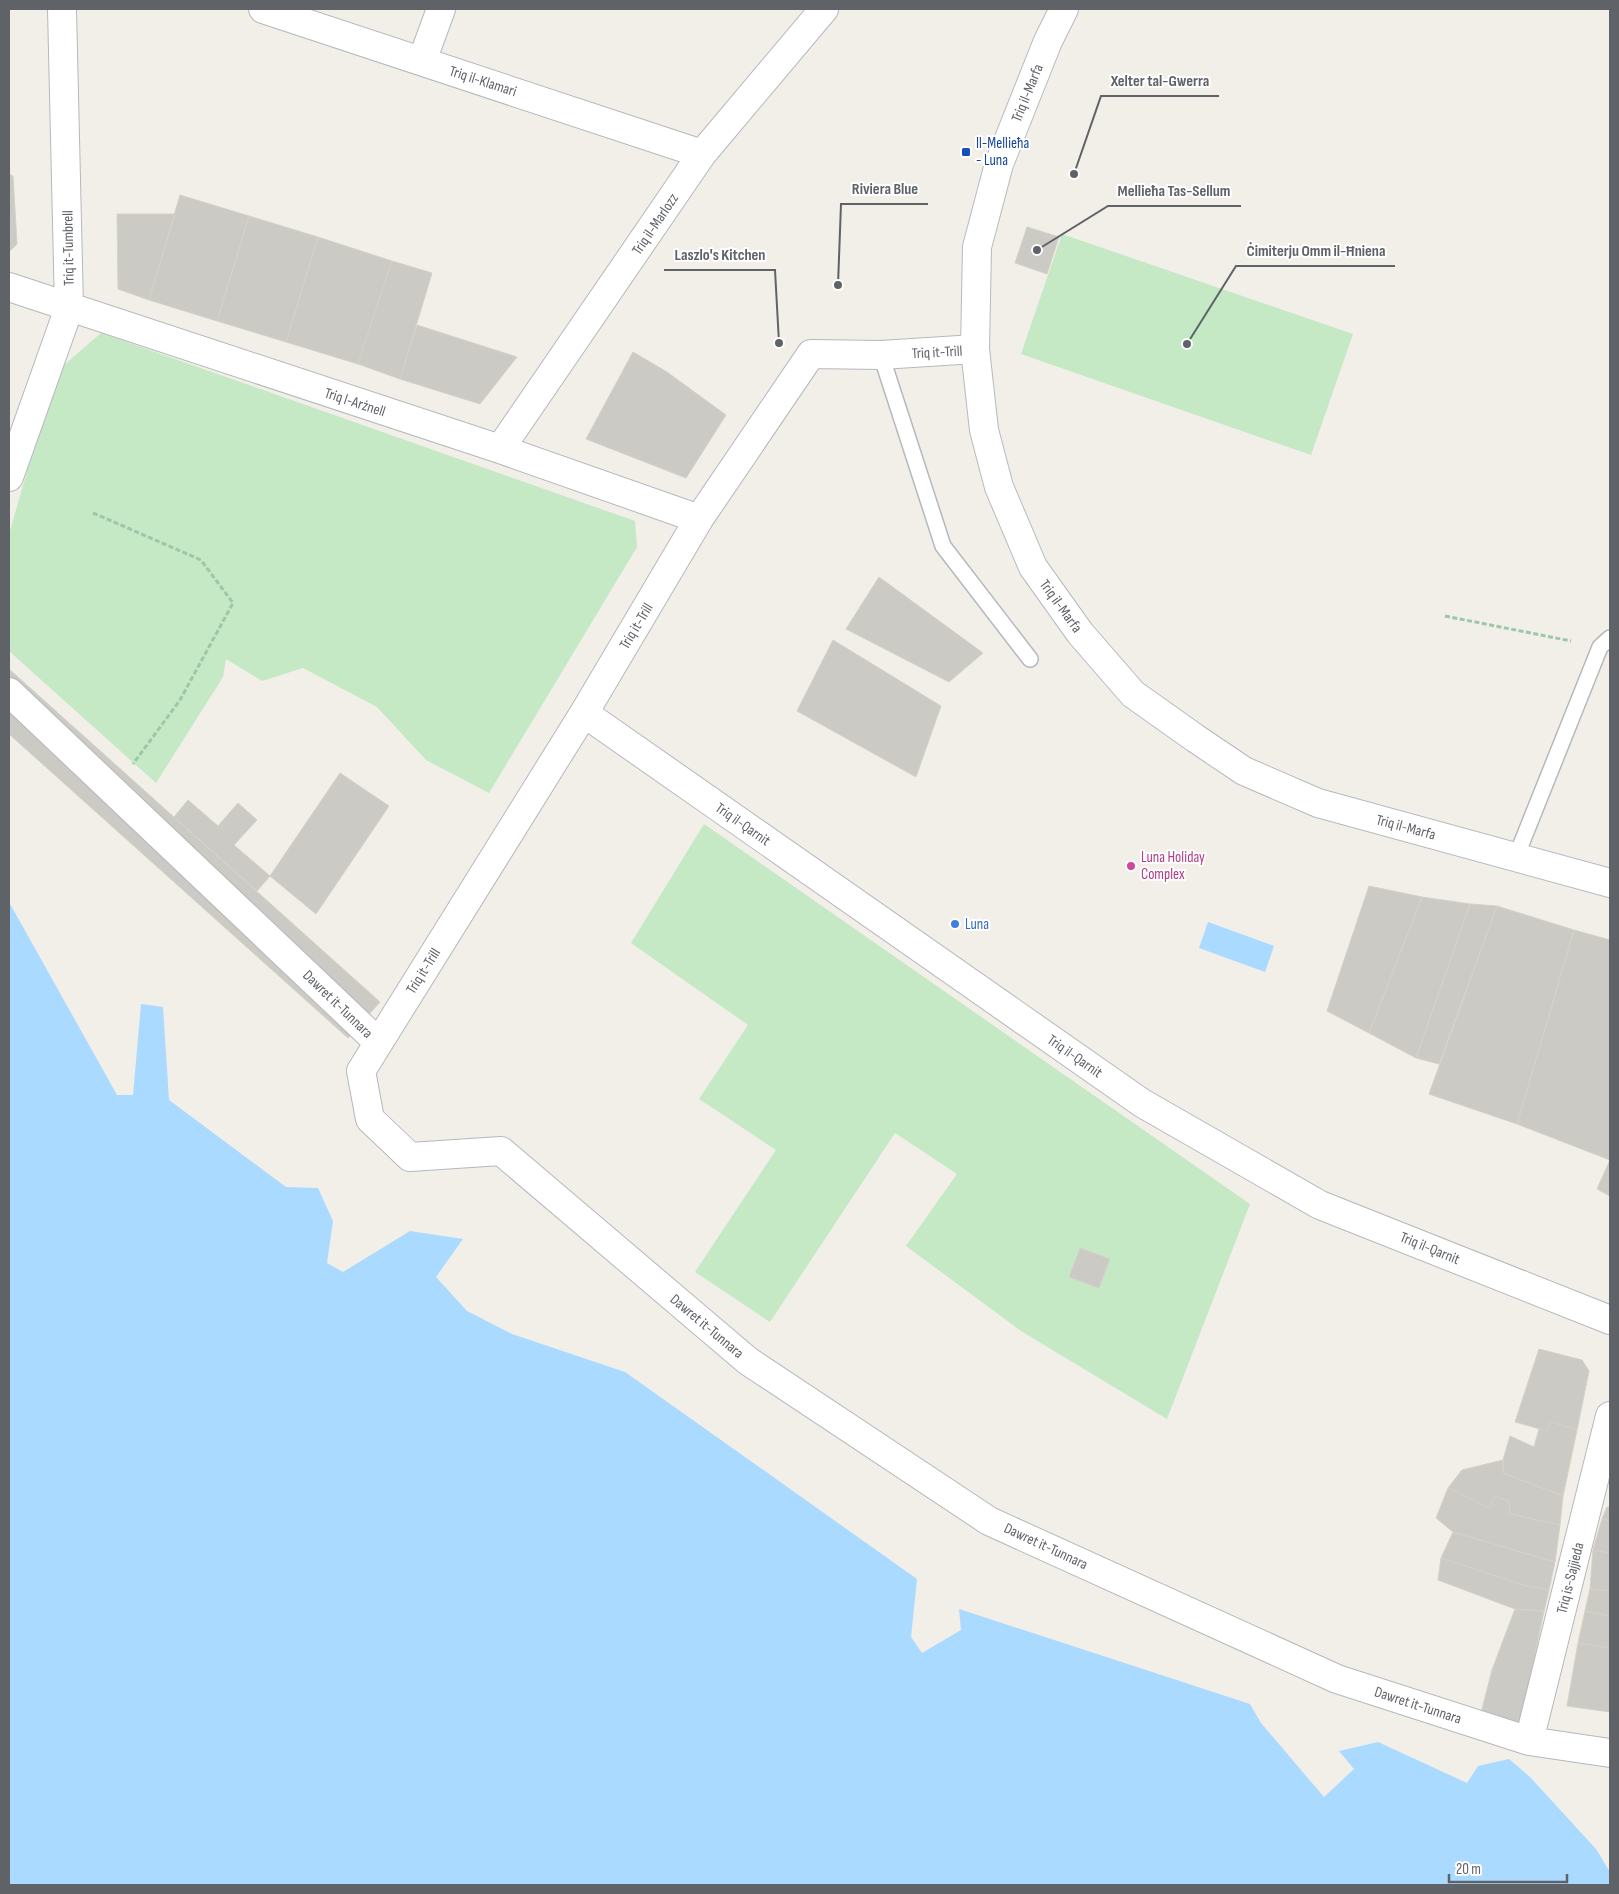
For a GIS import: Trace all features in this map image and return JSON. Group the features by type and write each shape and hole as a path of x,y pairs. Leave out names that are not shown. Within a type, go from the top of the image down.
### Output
{"street":[{"name":"Triq it-Tumbrell","path":"9,477 69,308 62,9"},
{"name":"Triq il-Klamari","path":"263,9 702,154"},
{"path":"422,61 441,9"},
{"name":"Triq il-Marlozz","path":"500,449 702,154 824,9"},
{"name":"Triq il-Marfa","path":"1064,9 1048,41 999,164 976,248 975,349 984,430 999,487 1033,567 1080,633 1133,694 1244,771 1318,803 1610,883"},
{"name":"Triq l-Arżnell","path":"9,287 500,449 699,519"},
{"name":"Triq it-Trill","path":"378,1042 584,713 699,519 811,354 881,355 975,349"},
{"name":"Dawret it-Tunnara","path":"9,692 378,1042 361,1071 370,1118 410,1157 501,1151 748,1361 989,1521 1337,1679 1529,1741 1610,1753"},
{"name":"Triq il-Qarnit","path":"584,713 1142,1103 1320,1205 1610,1320"},
{"name":"Triq is-Sajjieda","path":"1529,1741 1610,1416"}],"lane":[{"path":"881,355 943,546 1030,659"},
{"path":"1516,857 1605,642"}],"path":[{"path":"93,513 201,560 233,603 180,700 113,790"},
{"path":"1445,616 1605,642"}],"green space":[{"path":"1062,234 1353,334 1311,455 1021,354"},
{"path":"101,333 635,521 637,547 489,793 426,760 377,707 303,668 262,681 226,659 223,677 156,783 9,651 9,534 56,372"},
{"path":"704,824 1250,1204 1167,1419 1021,1331 906,1246 957,1174 895,1133 770,1322 695,1272 776,1150 699,1099 748,1025 631,943"}],"water":[{"path":"9,902 117,1095 133,1095 141,1004 163,1007 169,1100 286,1187 318,1188 333,1221 327,1263 343,1272 410,1231 463,1239 436,1277 467,1311 512,1334 625,1372 917,1579 911,1637 922,1653 961,1630 959,1609 1250,1704 1261,1723 1324,1797 1354,1769 1339,1751 1378,1742 1467,1783 1478,1766 1509,1759 1530,1777 1596,1849 1610,1872 1610,1885 9,1885"},
{"path":"1208,922 1274,946 1265,972 1199,948"}],"building":[{"path":"9,174 13,176 17,244 10,251"},
{"path":"180,195 249,216 217,321 149,300"},
{"path":"117,214 175,214 149,300 118,289"},
{"path":"249,216 318,237 286,342 217,321"},
{"path":"1027,227 1059,237 1047,274 1015,263"},
{"path":"318,237 392,261 358,364 286,342"},
{"path":"392,261 432,273 400,379 358,364"},
{"path":"417,325 517,357 480,404 400,379"},
{"path":"633,352 667,372 726,415 686,478 586,439"},
{"path":"879,577 983,653 949,682 846,629"},
{"path":"833,640 941,706 916,777 797,711"},
{"path":"9,669 380,1002 348,1038 9,734"},
{"path":"340,773 389,806 316,914 270,876"},
{"path":"188,800 218,826 238,803 257,820 234,845 270,876 257,891 174,817"},
{"path":"1369,886 1422,897 1369,1033 1327,1011"},
{"path":"1422,897 1470,904 1416,1058 1369,1033"},
{"path":"1470,904 1497,906 1439,1064 1416,1058"},
{"path":"1497,906 1574,930 1517,1124 1429,1094"},
{"path":"1574,930 1610,940 1610,1160 1517,1124"},
{"path":"1610,1160 1610,1196 1597,1189"},
{"path":"1080,1248 1110,1259 1099,1288 1069,1277"},
{"path":"1539,1349 1582,1360 1589,1371 1577,1430 1551,1422 1547,1431 1515,1422"},
{"path":"1551,1422 1577,1430 1563,1496 1503,1473 1503,1460 1510,1436 1534,1447 1539,1429 1547,1431"},
{"path":"1503,1460 1503,1473 1563,1496 1560,1525 1510,1514 1509,1501 1494,1496 1490,1508 1448,1488 1462,1470"},
{"path":"1448,1488 1490,1508 1494,1496 1509,1501 1510,1514 1560,1525 1555,1562 1453,1532 1436,1518"},
{"path":"1607,1507 1610,1507 1610,1521 1602,1519"},
{"path":"1602,1519 1610,1521 1610,1553 1593,1550"},
{"path":"1453,1532 1555,1562 1549,1590 1523,1585 1441,1558"},
{"path":"1593,1550 1610,1553 1610,1591 1590,1589"},
{"path":"1441,1558 1523,1585 1549,1590 1544,1611 1515,1609 1438,1580"},
{"path":"1590,1589 1610,1591 1610,1616 1585,1611"},
{"path":"1515,1609 1544,1611 1521,1721 1507,1722 1481,1713 1492,1670"},
{"path":"1585,1611 1610,1616 1610,1648 1578,1643"},
{"path":"1578,1643 1610,1648 1610,1712 1567,1706"}],"place":[{"name":"Il-Mellieħa - Luna","path":"966,152"},
{"name":"Xelter tal-Gwerra","path":"1074,174"},
{"name":"Mellieħa Tas-Sellum","path":"1037,250"},
{"name":"Riviera Blue","path":"838,285"},
{"name":"Laszlo's Kitchen","path":"779,343"},
{"name":"Ċimiterju Omm il-Ħniena","path":"1187,344"},
{"name":"Luna Holiday Complex","path":"1131,866"},
{"name":"Luna","path":"955,924"}]}
